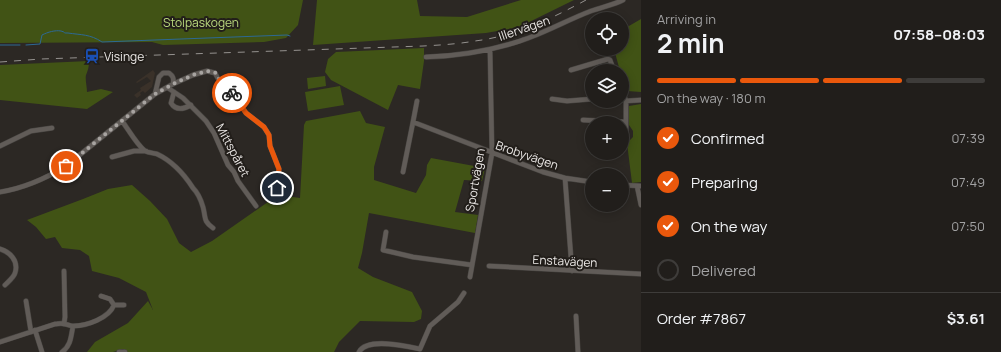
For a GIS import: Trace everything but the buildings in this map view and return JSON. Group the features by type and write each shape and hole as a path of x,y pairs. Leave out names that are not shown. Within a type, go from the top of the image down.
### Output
{"street":[{"name":"Illervägen","path":"426,57 448,56 490,50 520,41 592,11 623,0"},
{"name":"Sportvägen","path":"470,277 492,153 490,50"},
{"path":"591,64 608,59 611,64"},
{"path":"570,70 585,66"},
{"path":"0,190 25,187 54,173 66,166 155,94 193,75 207,71 216,73 222,86 231,91 246,113 264,127 269,135 270,146 279,169 277,188"},
{"path":"155,94 159,77 163,73 169,73 172,75 174,78 173,84"},
{"name":"Mittspåret","path":"168,88 184,98 206,121 214,133 228,165 256,206"},
{"path":"174,92 171,103 174,107 184,109 191,105"},
{"path":"552,99 567,101 585,100"},
{"path":"629,99 641,100"},
{"path":"403,172 417,101"},
{"path":"122,121 146,151"},
{"name":"Brobyvägen","path":"413,122 543,172 565,178 585,181"},
{"path":"0,146 30,131 52,128"},
{"path":"132,152 138,142"},
{"path":"112,157 132,152 146,151 157,154 174,165 194,188 204,209 204,217 207,223 214,228"},
{"path":"565,178 572,271"},
{"path":"629,185 639,186 641,205"},
{"path":"386,232 383,250 414,258 472,265"},
{"path":"0,249 9,252 14,258 16,265 15,273 5,285"},
{"name":"Enstavägen","path":"489,266 641,274"},
{"path":"64,271 64,324"},
{"path":"359,352 360,349 369,345 383,344 408,346 420,351 430,326 458,302 464,293"},
{"path":"101,296 113,302 114,305"},
{"path":"26,301 33,331 42,352"},
{"path":"114,305 124,305"},
{"path":"0,342 54,324 73,326 84,324 107,315 112,310 114,305"},
{"path":"576,316 578,352"},
{"path":"62,352 66,349 70,342 73,326"},
{"path":"119,352 125,352"}],"shaded area":[{"path":"153,70 155,73 152,87 145,93 143,91 140,93 141,95 137,98 134,95 141,90 140,88 151,81 147,77 137,83 136,82"}],"green space":[{"name":"Stolpaskogen","path":"0,0 303,0 298,25 286,38 264,42 163,45 152,42 0,43"},
{"path":"317,0 417,0 420,16 467,17 521,0 574,0 519,27 486,33 313,45"},
{"path":"641,19 641,92 629,91 629,64 618,64 616,56 629,56 629,26"},
{"path":"424,48 424,61 420,89 398,85 388,110 331,80 325,72 328,59 336,52"},
{"path":"89,61 86,77 87,92 101,89 113,92 87,109 0,100 0,65"},
{"path":"325,76 326,86 308,89 307,78"},
{"path":"340,86 344,105 308,111 305,92"},
{"path":"641,104 641,182 632,183 629,159 629,141 633,137 633,131 629,125 629,106"},
{"path":"360,111 366,123 385,127 374,167 374,180 416,193 426,175 427,165 431,158 485,168 482,181 464,180 455,212 478,215 475,233 369,213 358,268 373,277 412,292 422,311 421,319 414,322 360,321 339,342 334,352 126,352 123,349 113,352 87,352 95,342 128,323 148,301 153,310 146,292 119,278 92,271 89,256 80,250 62,248 55,237 46,239 36,227 27,220 108,189 132,185 167,219 179,243 191,252 212,241 278,195 300,198 304,125 306,121"}],"waterway":[{"path":"26,45 40,44 42,35 56,31 89,36 102,42 290,36"},
{"path":"0,45 20,45"}],"railway":[{"path":"0,62 41,59 456,44 490,39 518,31 560,14 586,0"}],"way so far":[{"path":"66,166 155,94 193,75 207,71 216,73 222,86 232,93"}],"place":[{"name":"Visinge","path":"92,56"}],"route":[{"path":"232,93 246,113 264,127 269,135 270,146 279,169 277,188"}]}
